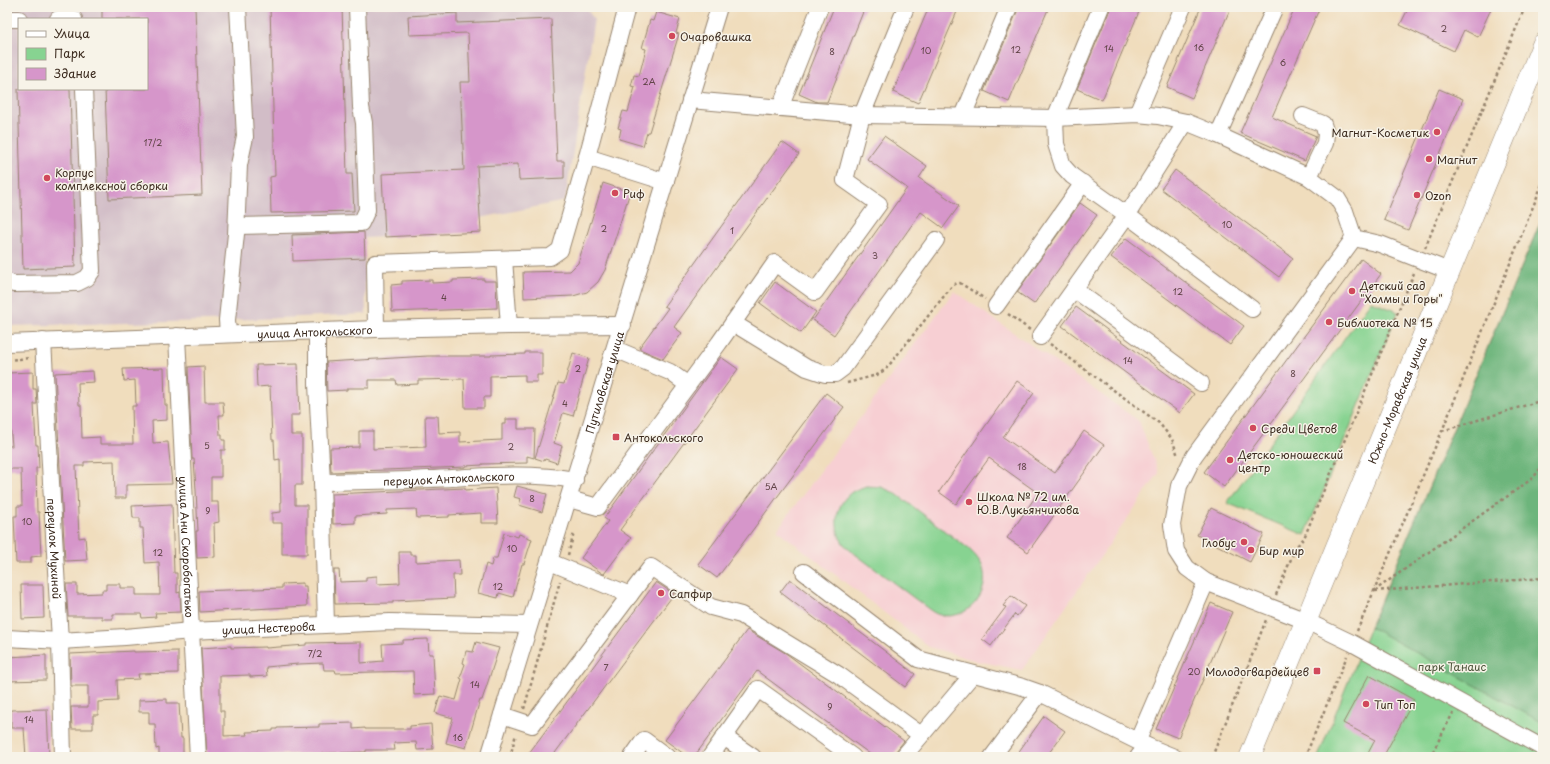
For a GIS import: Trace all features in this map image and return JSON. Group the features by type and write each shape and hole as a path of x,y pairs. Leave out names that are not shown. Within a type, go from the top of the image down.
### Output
{"main road":[{"name":"Южно-Моравская улица","path":"1250,757 1543,44"}],"street":[{"path":"228,334 227,320 236,226 239,165 245,136 238,7"},
{"path":"236,226 362,223 368,210 364,123 361,107 357,7"},
{"path":"376,329 375,263 550,257 560,250 587,157 627,7"},
{"name":"Путиловская улица","path":"489,757 530,625 557,565 569,499 719,7"},
{"path":"780,108 820,7"},
{"path":"569,499 598,507 733,323 775,263 815,292 879,204 845,180 862,115 906,7"},
{"path":"962,116 1009,7"},
{"path":"1101,7 1055,118 1056,144 1063,166 1072,176 1128,215 1252,309"},
{"path":"1138,114 1183,7"},
{"path":"1218,135 1275,7"},
{"path":"7,19 18,19"},
{"path":"7,282 14,284 77,283 88,278 92,271 84,90"},
{"path":"690,100 862,115 1055,118 1138,114 1158,116 1186,122 1309,177 1337,198 1345,211 1354,238"},
{"path":"1303,116 1323,124 1326,134 1325,143 1309,177"},
{"path":"1040,337 1128,215 1186,122"},
{"path":"587,157 666,182"},
{"path":"996,306 1083,183"},
{"path":"1354,238 1380,244 1449,271"},
{"path":"1354,238 1194,456 1179,486 1172,525 1176,551 1187,568 1206,582 1306,621 1352,643 1543,748"},
{"path":"733,323 807,368 824,374 835,374 843,368 936,240"},
{"path":"504,259 509,326"},
{"path":"1074,289 1201,383"},
{"name":"улица Антокольского","path":"7,343 376,329 622,325"},
{"path":"317,332 317,384 322,482 326,624"},
{"name":"улица Ани Скоробогатько","path":"177,336 198,757"},
{"name":"переулок Мухиной","path":"43,341 60,641 63,757"},
{"path":"615,349 670,372 688,385"},
{"name":"переулок Антокольского","path":"322,482 515,475 548,476 575,480"},
{"path":"557,565 630,595"},
{"path":"502,715 532,725 650,567 711,608 741,615 839,675 921,735"},
{"path":"804,572 918,659 1040,693 1141,748 1174,757"},
{"path":"1141,748 1206,582"},
{"name":"улица Нестерова","path":"7,638 60,641 191,631 390,622 530,625"},
{"path":"903,757 973,674"},
{"path":"710,757 758,689 853,757"},
{"path":"992,757 1040,693"},
{"path":"724,737 752,757"},
{"path":"632,757 644,740 667,757"}],"path":[{"path":"1212,757 1296,547 1304,538 1525,7"},
{"path":"1305,757 1442,431 1543,182"},
{"path":"824,374 838,382 850,383 877,375 886,369 952,286 960,283 996,306 1159,423 1172,439 1178,457"},
{"path":"1442,431 1543,400"},
{"path":"1374,592 1533,478 1543,465"},
{"path":"510,757 557,565 575,532"},
{"path":"1374,592 1543,578"},
{"path":"1430,757 1459,703"}],"shaded area":[{"path":"7,7 585,7 594,19 565,201 480,218 481,232 364,238 366,314 207,321 7,326"},
{"name":"Школа № 72 им. Ю.В.Лукьянчикова","path":"954,291 1139,421 1159,473 1022,670 977,661 929,647 777,530"}],"green space":[{"name":"парк Танаис","path":"1543,216 1543,757 1318,757 1370,627"},
{"name":"парк Танаис","path":"1543,216 1543,723 1370,627"},
{"path":"1371,301 1398,312 1305,535 1227,503"},
{"path":"866,486 881,487 895,493 969,549 979,560 984,573 982,591 973,605 966,611 949,616 936,614 851,551 843,543 837,523 839,509 842,502 852,492"}],"building":[{"path":"102,7 137,7 137,9 195,7 202,195 109,199 105,90 148,90 148,18 102,18"},
{"path":"270,7 342,7 347,174 352,174 354,211 271,213 270,177 275,176"},
{"path":"834,7 865,7 827,102 817,102 799,94"},
{"path":"929,7 959,7 918,103 893,92"},
{"path":"1019,7 1049,7 1009,102 984,91"},
{"path":"1111,7 1141,7 1102,100 1077,89"},
{"path":"1201,7 1231,7 1192,98 1167,87"},
{"path":"1295,7 1320,7 1272,117 1316,136 1305,161 1240,133"},
{"path":"1409,7 1492,7 1478,37 1464,30 1454,51 1400,25"},
{"path":"656,12 680,19 676,33 679,34 649,132 647,132 643,146 619,139 621,129 618,128 623,111 628,112 635,87 631,86 634,75 639,76 646,49 642,48 650,20 653,21"},
{"path":"457,13 457,23 551,19 557,161 564,161 564,178 519,180 518,164 477,166 481,232 385,237 382,174 464,170 460,82 470,82 468,33 409,35 408,16"},
{"path":"1439,89 1463,99 1408,230 1384,220"},
{"name":"Корпус комплексной сборки","path":"18,90 70,90 75,267 23,269"},
{"path":"884,136 927,166 919,178 959,206 943,228 921,212 834,335 813,320 907,188 867,159"},
{"path":"782,142 799,154 674,327 682,333 663,359 639,348 668,308 664,306"},
{"path":"1175,170 1293,258 1279,277 1161,189"},
{"path":"603,183 630,192 605,270 598,282 587,292 573,296 524,298 523,272 570,271 578,263"},
{"path":"1080,203 1097,215 1034,304 1017,292"},
{"path":"364,232 365,258 293,261 292,235"},
{"path":"1126,238 1244,326 1230,345 1111,257"},
{"path":"1361,259 1381,274 1224,487 1204,472"},
{"path":"484,279 484,281 496,281 497,308 392,312 391,285 402,284 402,281 432,280 432,283 453,282 453,280"},
{"path":"775,282 816,312 801,333 760,303"},
{"path":"1076,307 1194,394 1180,413 1062,326"},
{"path":"525,352 542,352 542,375 537,375 537,382 525,382 525,375 490,376 490,397 484,397 484,408 465,408 464,379 418,380 418,384 397,385 396,380 369,380 369,388 347,388 347,390 327,391 326,362 428,356 491,356 525,354"},
{"path":"573,353 589,358 573,416 563,413 554,443 562,446 557,463 545,459 544,461 535,458 558,383 564,384"},
{"path":"721,357 738,369 620,530 631,538 603,574 581,558 608,521 604,518"},
{"path":"298,364 300,415 291,415 291,435 302,435 302,485 295,485 295,505 307,505 307,554 282,554 282,523 272,523 272,513 281,512 280,459 275,460 274,440 272,440 270,386 257,387 256,365"},
{"path":"204,366 205,402 223,402 224,415 219,415 220,435 222,435 222,440 225,440 225,450 221,450 221,477 211,477 211,502 218,502 219,522 214,523 215,557 197,558 196,531 198,531 194,459 192,459 188,367"},
{"path":"164,368 167,420 152,421 153,443 168,442 172,484 126,485 126,498 115,498 114,461 84,462 84,466 76,466 79,538 85,537 87,560 65,561 55,373 93,371 94,382 78,383 79,405 81,405 82,438 100,437 100,444 133,444 132,406 136,406 135,380 124,381 123,369"},
{"path":"33,372 33,389 36,389 37,404 34,404 36,445 38,445 39,468 36,468 37,512 39,512 41,556 31,557 31,563 16,563 14,516 17,516 17,506 22,506 21,469 7,469 7,446 12,446 10,423 8,423 7,373"},
{"path":"1017,381 1034,393 1003,437 1055,473 1084,431 1104,445 1028,552 1007,538 1038,493 989,458 956,504 939,492"},
{"path":"826,393 844,407 717,578 698,564"},
{"path":"425,416 438,416 439,433 460,432 460,442 502,440 502,424 506,424 506,419 518,419 518,429 535,429 534,458 527,456 527,463 331,472 330,448 359,447 359,431 373,431 373,449 426,447"},
{"path":"517,486 547,494 542,512 519,505 521,499 514,497"},
{"path":"465,488 465,490 496,488 498,523 481,523 481,513 449,515 449,517 417,518 416,509 387,510 387,514 355,516 355,523 333,524 332,494"},
{"path":"172,504 174,573 177,573 177,593 180,592 181,612 155,613 156,617 142,618 141,614 113,614 113,619 102,619 102,616 68,616 66,584 77,584 77,594 102,593 102,590 106,590 106,584 120,584 120,588 136,588 136,595 160,595 159,562 145,563 143,528 140,528 140,518 133,518 132,506"},
{"path":"1211,508 1264,534 1250,562 1197,535"},
{"path":"504,533 518,537 519,534 532,539 524,564 522,564 513,597 499,593 498,598 478,593 486,564 491,566 493,558 497,558"},
{"path":"399,552 410,552 410,555 416,555 416,562 459,560 460,575 453,575 454,598 393,601 393,603 335,604 334,570 339,570 340,582 366,581 366,577 377,576 377,584 400,583"},
{"path":"790,579 915,674 905,687 780,592"},
{"path":"656,582 674,594 552,757 526,757"},
{"path":"303,583 303,586 306,586 307,606 200,612 199,591 282,588 282,584"},
{"path":"21,585 43,585 44,618 22,619"},
{"path":"1011,596 1025,606 1017,616 1015,614 991,646 982,639 1006,607 1003,606"},
{"path":"1211,603 1232,612 1178,738 1156,729"},
{"path":"747,630 787,654 904,741 893,757 874,757 757,671 694,757 688,757 665,740"},
{"path":"428,639 429,654 433,654 435,694 414,695 413,671 336,673 335,670 324,670 323,663 298,664 266,667 267,676 220,676 220,711 224,711 224,736 247,735 246,732 273,731 273,729 277,728 319,727 319,724 353,723 353,729 410,729 410,726 431,724 433,749 417,750 416,742 394,743 395,750 207,757 201,648 231,646 231,648 266,648 306,645 306,643 361,642 361,663 383,661 382,644 403,643 403,640"},
{"path":"476,642 499,648 482,700 480,700 466,748 446,743 453,718 435,713 440,696 456,700 462,679 460,678 465,664 463,663 466,651 473,652"},
{"path":"134,651 178,651 178,673 138,674 139,679 117,680 118,701 98,702 98,715 93,715 93,729 72,729 71,707 88,707 88,686 71,686 70,654"},
{"path":"46,655 46,680 7,681 7,657"},
{"path":"1369,675 1414,700 1383,757 1366,757 1375,740 1343,723"},
{"path":"167,699 167,703 179,703 181,738 183,738 183,756 159,756 159,748 156,749 155,724 149,724 149,712 139,712 139,700"},
{"path":"47,709 49,757 26,757 24,728 11,728 11,710"},
{"path":"1044,716 1065,731 1046,757 1015,757"}],"place":[{"name":"Очаровашка","path":"672,36"},
{"name":"Магнит-Косметик","path":"1437,132"},
{"name":"Магнит","path":"1429,159"},
{"name":"Корпус комплексной сборки","path":"47,178"},
{"name":"Риф","path":"615,193"},
{"name":"Ozon","path":"1417,195"},
{"name":"Детский сад \"Холмы и Горы\"","path":"1352,291"},
{"name":"Библиотека № 15","path":"1329,322"},
{"name":"Среди Цветов","path":"1253,428"},
{"name":"Антокольского","path":"616,437"},
{"name":"Детско-юношеский центр","path":"1230,460"},
{"name":"Школа № 72 им. Ю.В.Лукьянчикова","path":"969,502"},
{"name":"Глобус","path":"1244,542"},
{"name":"Бир мир","path":"1251,550"},
{"name":"Сапфир","path":"661,593"},
{"name":"Молодогвардейцев","path":"1317,671"},
{"name":"Тип Топ","path":"1366,704"}]}
